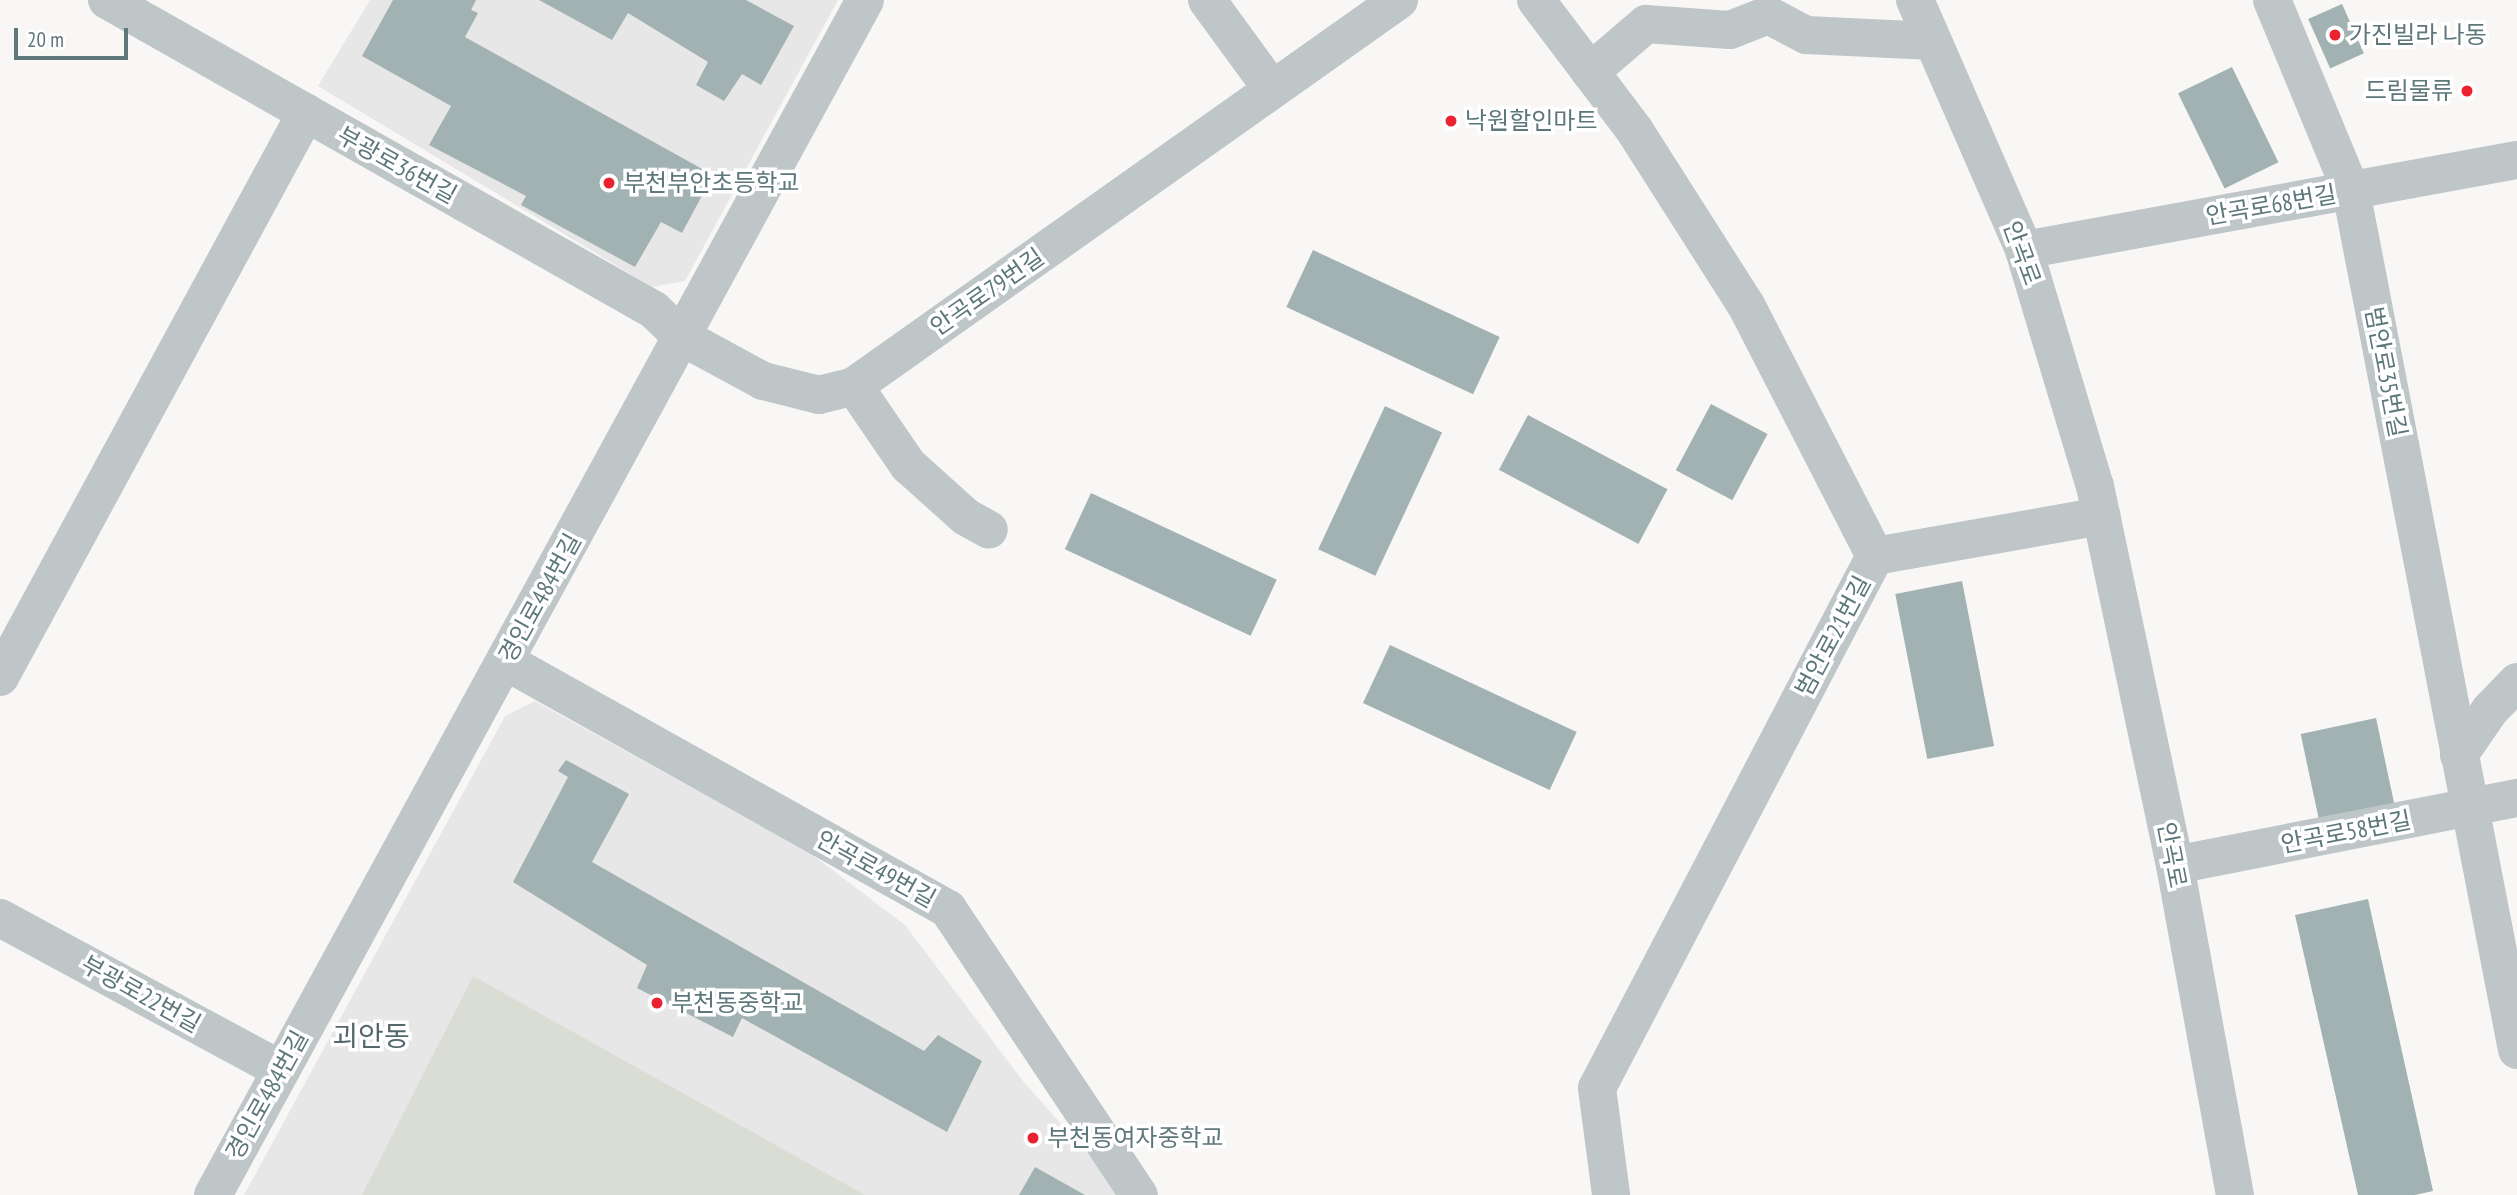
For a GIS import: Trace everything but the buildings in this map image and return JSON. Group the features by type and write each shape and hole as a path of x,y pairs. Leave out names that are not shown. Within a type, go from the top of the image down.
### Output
{"street":[{"name":"부광로36번길","path":"107,0 654,310 682,337"},
{"name":"경인로484번길","path":"213,1195 865,0"},
{"path":"1207,0 1272,89"},
{"name":"안곡로79번길","path":"682,337 763,381 819,395 854,386 1399,0"},
{"name":"범안로21번길","path":"1536,0 1635,131 1746,305 1875,555 1597,1088 1611,1195"},
{"name":"안곡로","path":"1915,0 2024,250 2101,516 2175,865 2235,1195"},
{"name":"범안로35번길","path":"2272,0 2351,191 2517,1050"},
{"path":"1590,72 1646,24 1730,30 1768,15 1806,35 1933,41"},
{"path":"0,677 306,113"},
{"name":"안곡로68번길","path":"2024,250 2517,160"},
{"path":"854,386 908,465 966,516 989,530"},
{"path":"1875,555 2101,516"},
{"name":"안곡로49번길","path":"505,661 948,909 1139,1195"},
{"path":"2459,755 2490,710 2517,682"},
{"name":"안곡로58번길","path":"2175,865 2517,798"},
{"name":"부광로22번길","path":"0,918 281,1070"}],"shaded area":[{"name":"부천부안초등학교","path":"370,0 838,0 685,281 652,287 318,86"},
{"name":"부천동중학교","path":"535,701 810,853 905,925 1023,1081 1124,1195 244,1195 505,716"},
{"path":"473,976 865,1195 362,1195"}],"place":[{"name":"가진빌라 나동","path":"2335,35"},
{"name":"드림물류","path":"2467,91"},
{"name":"낙원할인마트","path":"1451,121"},
{"name":"부천부안초등학교","path":"609,183"},
{"name":"부천동중학교","path":"657,1003"},
{"name":"부천동여자중학교","path":"1033,1138"}],"district":[{"name":"괴안동","path":"371,1036"}]}
